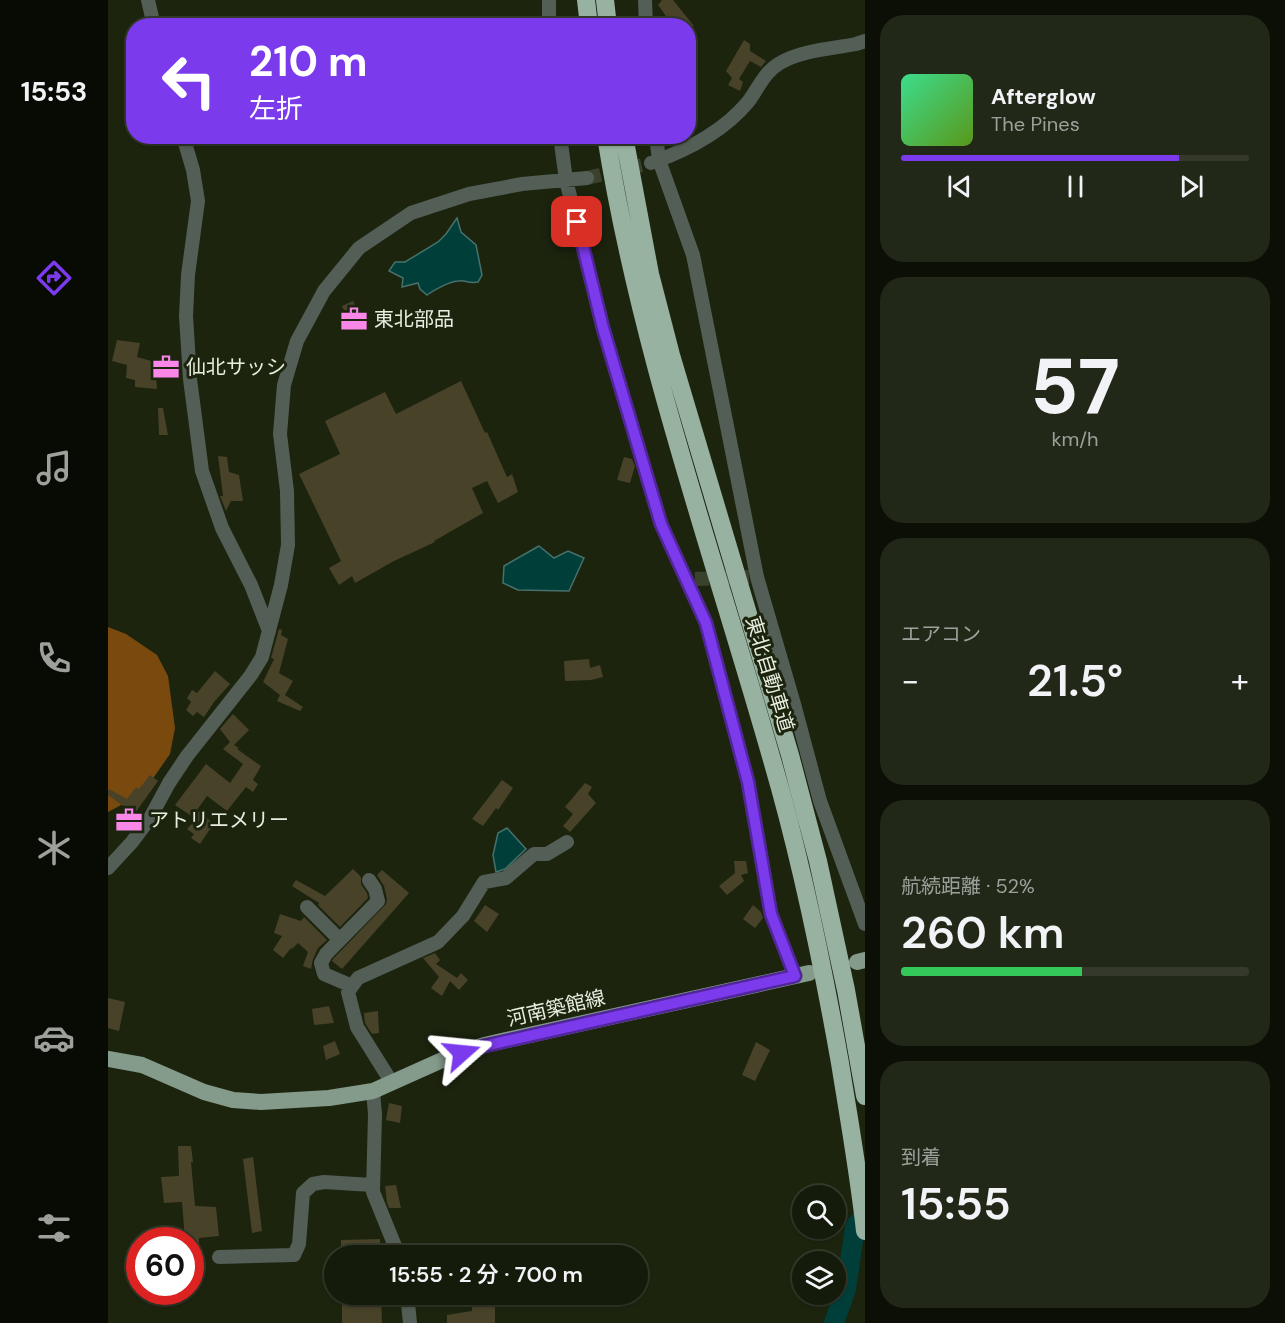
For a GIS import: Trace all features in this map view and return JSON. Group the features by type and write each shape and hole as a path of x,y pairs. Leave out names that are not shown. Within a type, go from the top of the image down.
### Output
{"highway":[{"path":"586,0 588,18"},
{"path":"605,0 607,18"},
{"name":"東北自動車道","path":"607,144 634,281 654,360 693,499 773,761 801,866 828,995 857,1166 865,1231"},
{"name":"東北自動車道","path":"626,144 650,274 671,354 790,755 818,861 846,990 865,1096"}],"main road":[{"name":"河南築館線","path":"108,1059 142,1065 204,1092 232,1100 261,1102 329,1098 374,1091 440,1061 484,1046 802,974"}],"street":[{"path":"148,0 152,18"},
{"path":"549,0 549,18"},
{"path":"645,0 646,18"},
{"path":"696,143 707,138 735,116 749,100 761,80 777,64 794,56 856,45 865,40"},
{"path":"185,144 193,170 198,201 188,275 186,316 190,379 202,471 222,528 251,585 269,631"},
{"path":"561,144 566,180 603,328 661,524 691,580 706,623 748,782 771,914 802,974"},
{"path":"656,144 655,161 693,255 753,577 794,704 820,801 865,924"},
{"path":"655,161 693,144"},
{"path":"108,868 150,818 187,756 252,675 262,657 281,585 288,545 287,491 280,434 284,385 297,341 324,291 359,248 411,213 469,194 522,184 587,178"},
{"path":"392,1083 357,1027 348,992 352,986 358,978 438,942 464,916 484,882 506,878 534,854 547,854 567,842"},
{"path":"352,986 324,974 321,963 326,954 378,900 369,880"},
{"path":"307,908 340,940"},
{"path":"374,1091 372,1185 394,1245"},
{"path":"219,1257 294,1255 299,1244 303,1193 314,1184 324,1182 372,1185"},
{"path":"408,1305 410,1323"}],"shaded area":[{"path":"108,627 126,634 157,655 168,676 175,728 170,754 142,794 108,812"}],"water":[{"path":"457,218 461,232 476,245 482,275 478,282 455,281 427,295 420,289 418,283 402,287 403,278 389,271 395,262 405,262 438,242"},
{"path":"539,546 554,558 568,551 584,558 569,591 518,590 503,583 504,566"},
{"path":"507,828 526,849 505,869 496,872 493,855 498,833"}],"building":[{"path":"662,0 673,0 688,18 667,18 658,5"},
{"path":"744,40 750,44 750,51 766,61 761,67 750,61 739,79 743,82 740,91 728,85 732,78 726,71"},
{"path":"353,301 365,325 353,330 342,306"},
{"path":"117,340 140,343 137,357 155,362 157,389 135,387 135,380 126,378 127,365 112,361"},
{"path":"461,381 507,477 512,474 518,492 498,503 487,481 472,488 483,513 435,542 355,583 352,576 339,585 329,568 341,561 299,474 340,454 325,421 385,392 396,414"},
{"path":"158,408 163,408 168,435 159,435"},
{"path":"218,456 227,457 229,472 239,475 243,501 231,501 226,511 220,496 223,496"},
{"path":"624,457 632,459 635,466 630,483 617,480"},
{"path":"279,629 282,630 281,635 288,639 279,673 293,681 285,695 303,707 300,711 277,701 280,695 263,682 274,659 271,658"},
{"path":"589,659 590,668 600,665 603,677 565,681 564,661"},
{"path":"215,671 230,684 204,717 197,712 193,716 186,710 191,702 187,698 192,690 197,693"},
{"path":"233,714 249,730 234,745 261,766 253,780 258,784 253,792 246,787 227,811 207,796 197,810 215,825 200,844 191,838 194,834 187,829 196,819 175,805 206,764 230,783 243,764 223,749 230,742 220,729"},
{"path":"150,775 158,781 133,816 136,819 126,832 114,825 127,809 108,795 109,789 127,799 136,787 139,789"},
{"path":"502,780 513,788 498,810 496,808 483,826 472,819"},
{"path":"585,783 592,787 588,794 596,803 570,832 563,826 573,814 565,807"},
{"path":"734,861 746,861 748,873 741,875 744,881 727,895 719,886 735,873"},
{"path":"353,869 361,877 361,884 368,898 340,927 318,905 319,903 292,886 296,880 325,896"},
{"path":"382,870 409,893 342,969 332,961 333,959 386,904 384,886 377,875"},
{"path":"485,905 499,914 487,932 474,921"},
{"path":"753,905 761,912 763,918 755,928 743,919"},
{"path":"280,914 301,921 304,917 327,940 318,948 311,969 303,966 308,952 298,943 283,958 273,950 282,936 274,933"},
{"path":"435,953 440,960 436,964 457,978 461,973 468,980 459,990 450,981 442,996 431,988 439,977 423,958"},
{"path":"108,998 125,1002 119,1031 108,1028"},
{"path":"329,1006 334,1023 314,1025 312,1009"},
{"path":"378,1011 379,1033 372,1034 365,1023 364,1013"},
{"path":"335,1041 340,1054 326,1060 323,1046"},
{"path":"756,1042 770,1050 755,1081 742,1075"},
{"path":"389,1103 402,1106 400,1123 386,1120"},
{"path":"178,1146 191,1146 195,1206 216,1207 219,1236 204,1238 204,1227 184,1227 182,1202 164,1203 161,1177 179,1176"},
{"path":"253,1157 262,1231 252,1233 243,1159"},
{"path":"396,1185 401,1208 389,1208 385,1186"},
{"path":"380,1239 380,1245 341,1245 341,1240"},
{"path":"342,1305 381,1305 382,1323 342,1323"},
{"path":"495,1306 495,1323 447,1323 447,1315 472,1311 472,1307"}],"waterway":[{"path":"834,1323 846,1289 855,1227 865,1214"}],"tunnel":[{"path":"587,178 651,163"},
{"path":"695,579 749,577"}],"place":[{"name":"東北部品","path":"354,319"},
{"name":"仙北サッシ","path":"166,367"},
{"name":"アトリエメリー","path":"129,820"}],"route":[{"path":"462,1053 484,1046 795,976 771,914 748,782 706,623 661,524 603,328 577,222"}]}
